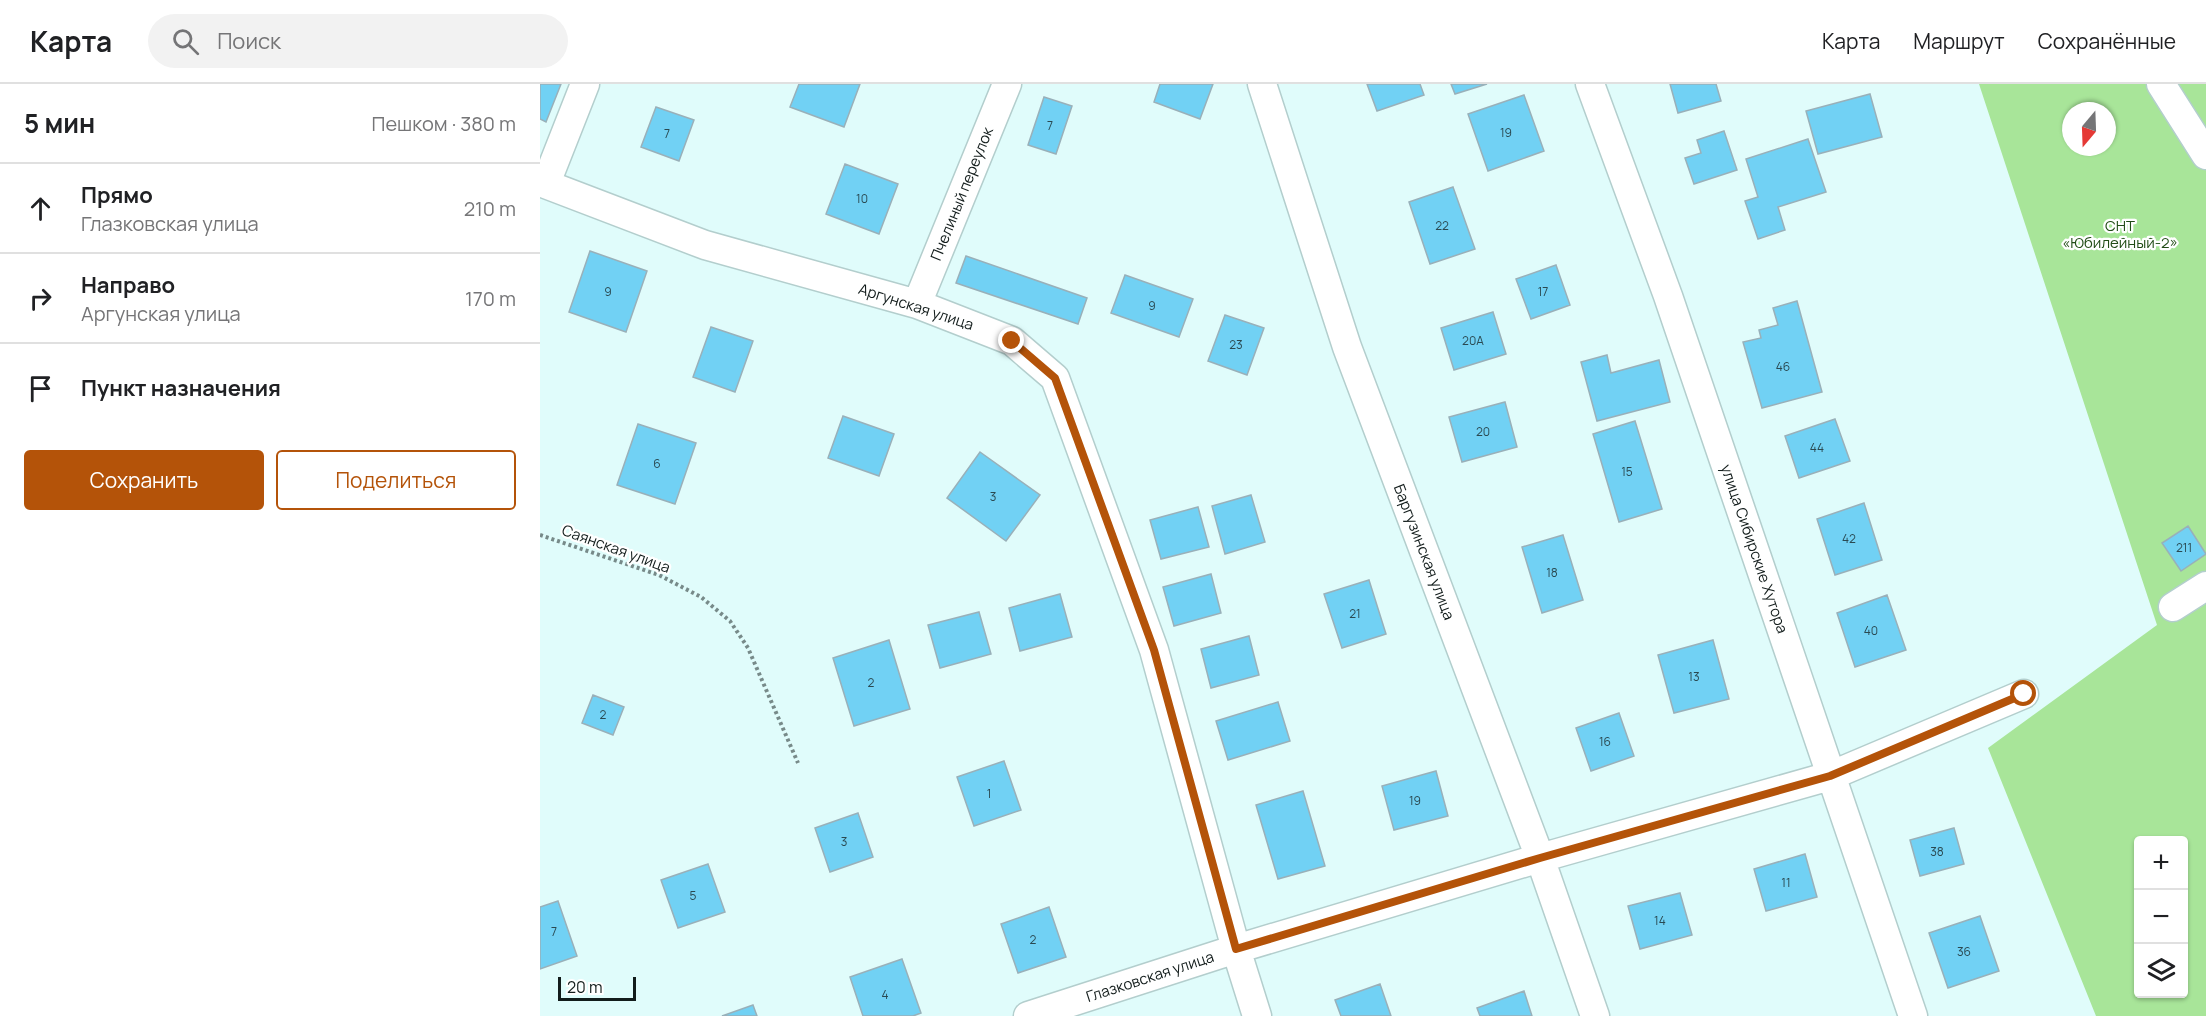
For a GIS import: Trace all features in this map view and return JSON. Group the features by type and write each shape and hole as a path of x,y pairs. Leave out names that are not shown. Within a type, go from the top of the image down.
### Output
{"street":[{"path":"543,182 585,84"},
{"name":"Пчелиный переулок","path":"917,304 1007,84"},
{"name":"Баргузинская улица","path":"1262,84 1347,347 1540,858 1595,1016"},
{"name":"улица Сибирские Хутора","path":"1590,84 1668,296 1913,1016"},
{"path":"2164,85 2206,155"},
{"name":"Аргунская улица","path":"543,182 705,245 917,304 1012,341 1055,378 1154,650 1236,949 1257,1016"},
{"path":"2173,607 2206,586"},
{"name":"Глазковская улица","path":"1028,1016 1236,949 1540,858 1830,776 2024,694"}],"path":[{"name":"Саянская улица","path":"540,535 659,575 701,597 730,621 748,648 798,763"}],"green space":[{"name":"СНТ «Юбилейный-2»","path":"1979,84 2206,84 2206,1016 2096,1016 1988,748 2157,625"}],"building":[{"path":"540,84 561,84 546,122 540,119"},
{"path":"799,84 860,84 844,127 790,107"},
{"path":"1160,84 1213,84 1200,119 1154,102"},
{"path":"1367,84 1420,84 1424,95 1377,111"},
{"path":"1451,84 1487,84 1455,94"},
{"path":"1670,84 1716,84 1721,101 1678,113"},
{"path":"1870,94 1882,137 1818,154 1806,111"},
{"path":"1524,95 1544,151 1488,171 1468,114"},
{"path":"1044,97 1072,106 1056,154 1028,145"},
{"path":"656,107 694,120 679,161 641,147"},
{"path":"1724,131 1737,170 1694,184 1685,158 1701,153 1697,140"},
{"path":"1808,139 1826,192 1778,207 1785,230 1758,239 1745,201 1758,197 1746,159"},
{"path":"845,164 898,184 879,234 826,214"},
{"path":"1453,187 1475,249 1430,264 1409,202"},
{"path":"590,251 647,271 626,332 569,312"},
{"path":"966,256 1087,298 1078,324 956,283"},
{"path":"1556,265 1570,305 1531,319 1516,279"},
{"path":"1125,275 1193,299 1179,337 1111,313"},
{"path":"1797,301 1822,392 1762,408 1743,342 1761,338 1759,330 1778,325 1773,308"},
{"path":"1493,312 1506,354 1454,370 1441,328"},
{"path":"1225,315 1264,328 1247,375 1208,361"},
{"path":"711,327 753,341 735,392 693,377"},
{"path":"1607,355 1611,373 1659,360 1670,402 1597,421 1581,362"},
{"path":"1505,402 1517,447 1462,462 1449,417"},
{"path":"843,416 894,434 879,476 828,458"},
{"path":"1835,419 1850,461 1799,478 1785,436"},
{"path":"1635,421 1662,509 1619,522 1593,434"},
{"path":"638,424 696,443 675,504 617,485"},
{"path":"980,452 1040,495 1006,541 947,498"},
{"path":"1251,495 1265,542 1225,554 1212,506"},
{"path":"1864,503 1882,560 1835,575 1817,519"},
{"path":"1198,507 1209,547 1161,559 1150,520"},
{"path":"2188,526 2206,554 2181,571 2162,543"},
{"path":"1563,535 1583,600 1542,613 1522,547"},
{"path":"1211,574 1221,613 1174,626 1163,587"},
{"path":"1369,580 1386,634 1342,648 1324,594"},
{"path":"1060,594 1072,637 1020,651 1009,608"},
{"path":"1887,595 1906,650 1855,667 1837,613"},
{"path":"979,612 991,654 940,668 928,625"},
{"path":"1249,636 1259,675 1211,688 1201,649"},
{"path":"889,640 910,709 854,726 833,658"},
{"path":"1713,640 1729,699 1674,713 1658,655"},
{"path":"593,695 624,707 613,735 582,723"},
{"path":"1278,702 1290,741 1228,760 1216,721"},
{"path":"1619,713 1634,756 1591,771 1576,728"},
{"path":"1004,761 1021,810 974,826 957,777"},
{"path":"1436,771 1448,816 1394,830 1382,786"},
{"path":"1303,791 1325,866 1278,879 1256,805"},
{"path":"858,813 873,857 830,872 815,828"},
{"path":"1954,828 1964,864 1920,876 1910,840"},
{"path":"1805,854 1817,897 1766,911 1754,869"},
{"path":"708,864 725,912 678,928 661,880"},
{"path":"1680,893 1692,935 1640,949 1628,906"},
{"path":"558,901 577,956 540,969 540,907"},
{"path":"1049,907 1066,957 1018,973 1001,924"},
{"path":"1980,916 1999,971 1948,988 1929,933"},
{"path":"902,959 921,1013 913,1016 863,1016 850,977"},
{"path":"1380,984 1391,1016 1341,1016 1335,1000"},
{"path":"1524,991 1532,1016 1480,1016 1477,1008"},
{"path":"753,1005 757,1016 722,1016"}],"route":[{"path":"1012,341 1055,378 1154,650 1236,949 1540,858 1830,776 2024,694"}]}
